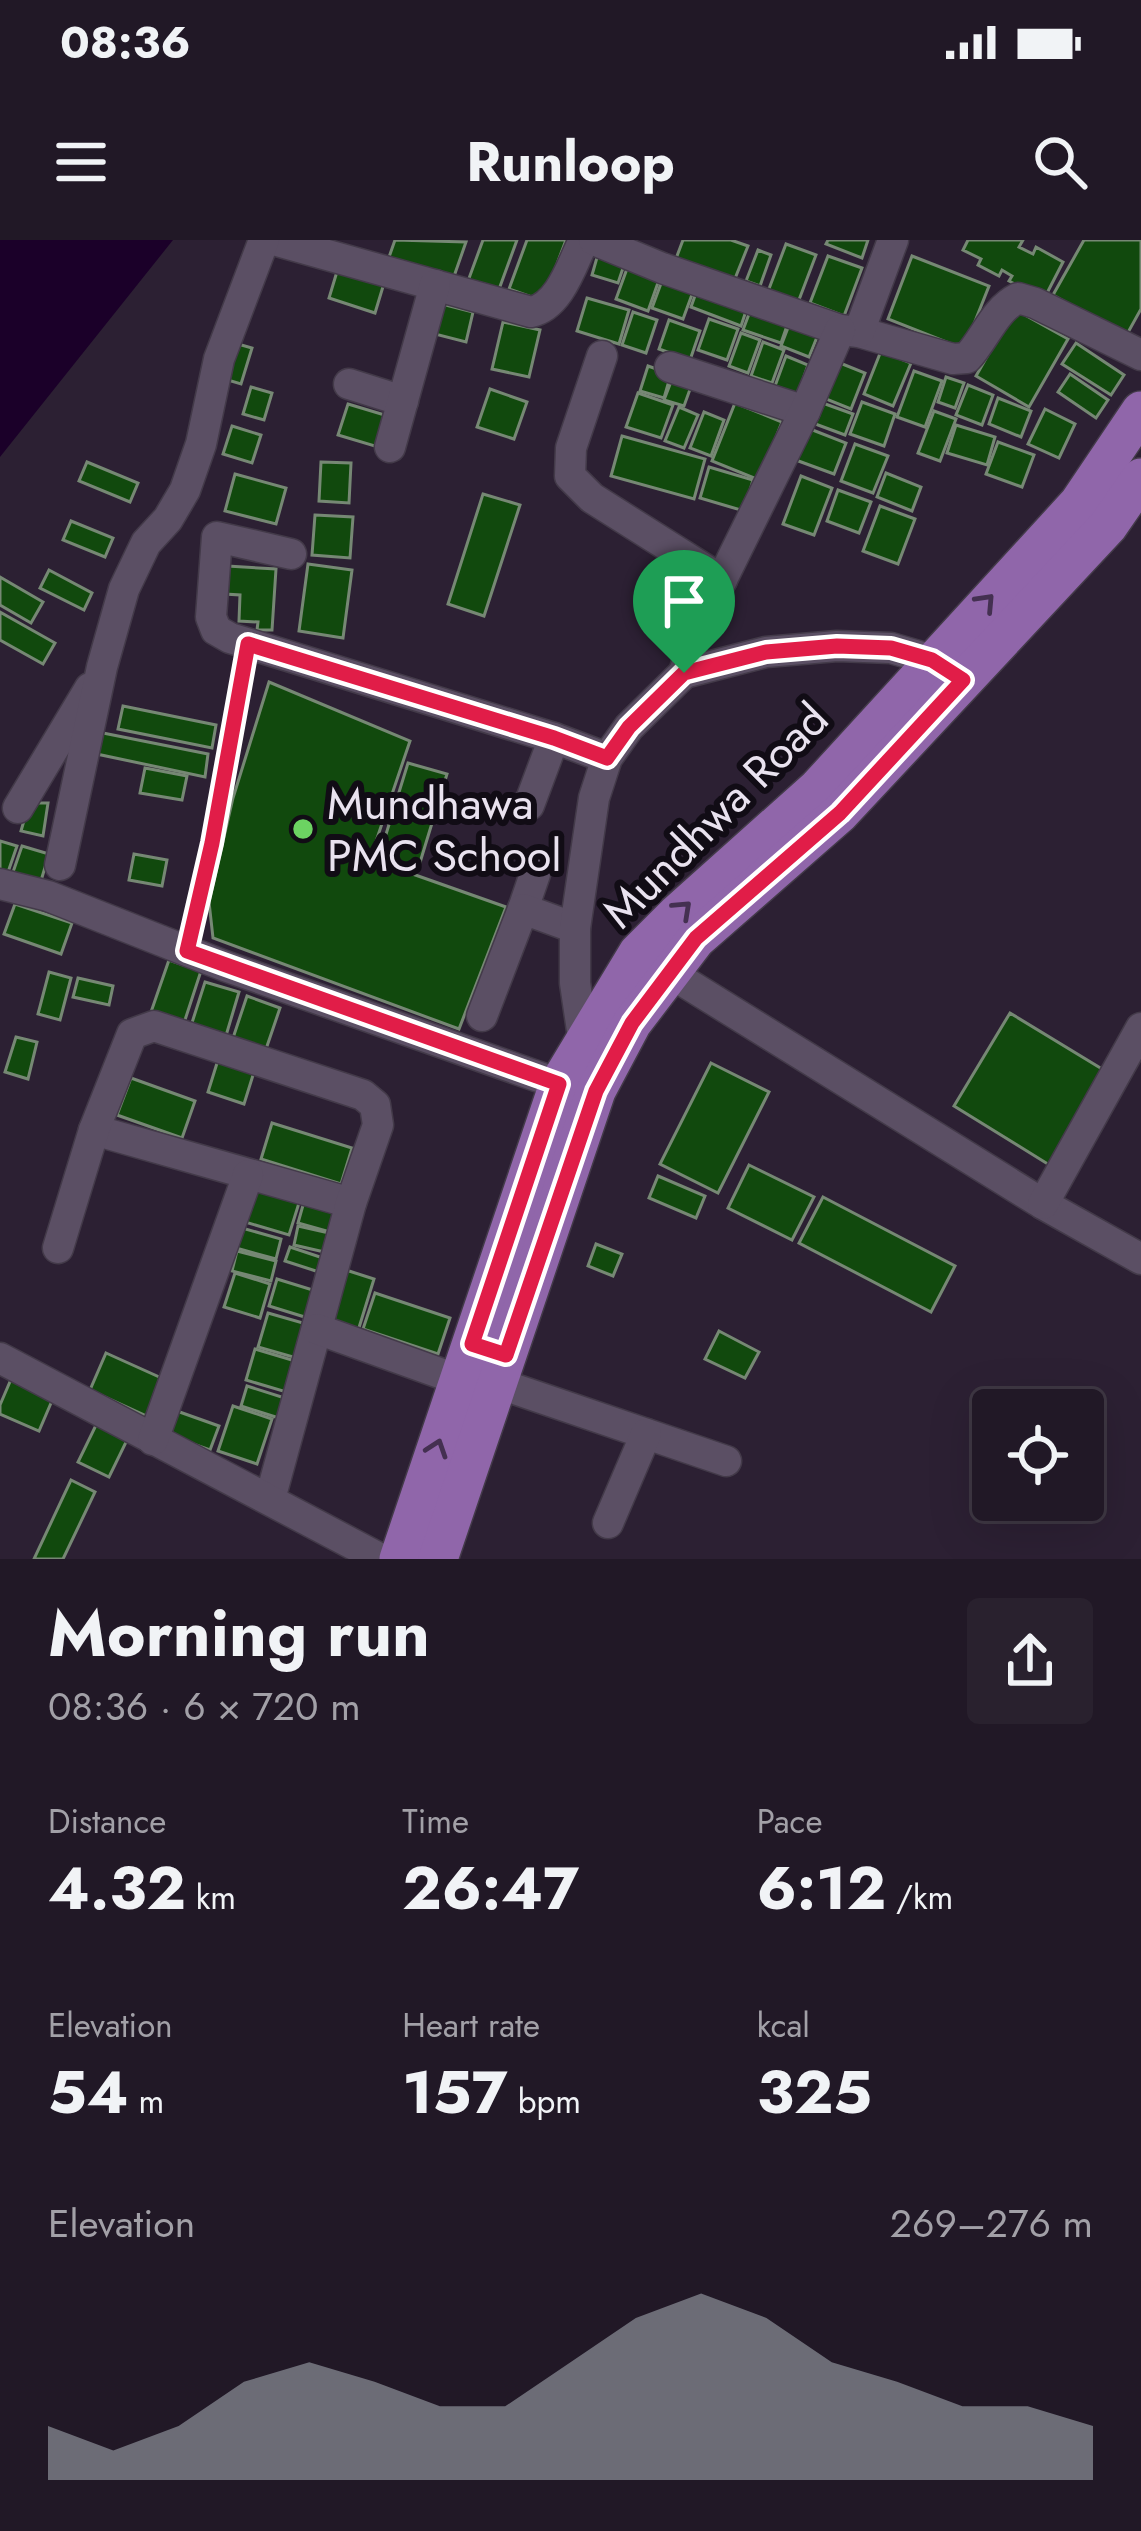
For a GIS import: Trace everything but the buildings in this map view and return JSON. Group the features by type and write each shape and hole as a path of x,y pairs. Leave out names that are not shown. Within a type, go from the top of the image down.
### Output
{"main road":[{"name":"Mundhwa Road","path":"948,670 1079,503 1141,411"},
{"name":"Mundhwa Road","path":"399,1559 596,1091 632,1023 677,914 1108,526 1141,478"},
{"name":"Mundhwa Road","path":"438,1559 559,1084 604,1006 654,962"}],"street":[{"path":"60,865 102,667 124,590 146,543 185,490 201,443 219,359 264,240"},
{"path":"274,240 531,312 545,309 554,298 584,240"},
{"path":"594,240 849,331 953,359 967,358 1004,305 1018,298 1141,355"},
{"path":"584,1044 575,983 575,928 594,797 607,758 629,727 684,673 695,634 893,240"},
{"path":"390,447 435,285"},
{"path":"602,356 571,448 570,476 592,499 722,580"},
{"path":"670,367 806,411"},
{"path":"350,384 403,401"},
{"path":"168,519 217,537 291,554"},
{"path":"217,537 211,617 216,630 607,758"},
{"path":"684,673 766,652 837,646 891,648 948,670"},
{"path":"18,808 102,667"},
{"path":"530,805 554,738"},
{"path":"482,1016 535,874"},
{"path":"0,884 48,896 187,951 559,1084"},
{"path":"523,909 575,928"},
{"path":"654,962 1042,1204 1141,1259"},
{"path":"58,1248 94,1130 132,1034 154,1026 363,1095 375,1105 378,1125 351,1203 270,1498"},
{"path":"1042,1204 1141,1028"},
{"path":"94,1130 351,1203"},
{"path":"153,1440 248,1175"},
{"path":"316,1329 484,1366 646,1434 726,1461"},
{"path":"0,1358 381,1559"},
{"path":"608,1522 646,1434"}],"path":[{"path":"187,951 248,644"}],"shaded area":[{"path":"0,240 173,240 0,457"}],"place":[{"name":"Mundhawa PMC School","path":"303,829"}],"route":[{"path":"248,644 607,758 629,727 684,673 766,652 837,646 891,648 932,660 963,680 840,813 696,938 632,1023 596,1091 506,1355 472,1344 559,1084 187,951 248,644"}]}
